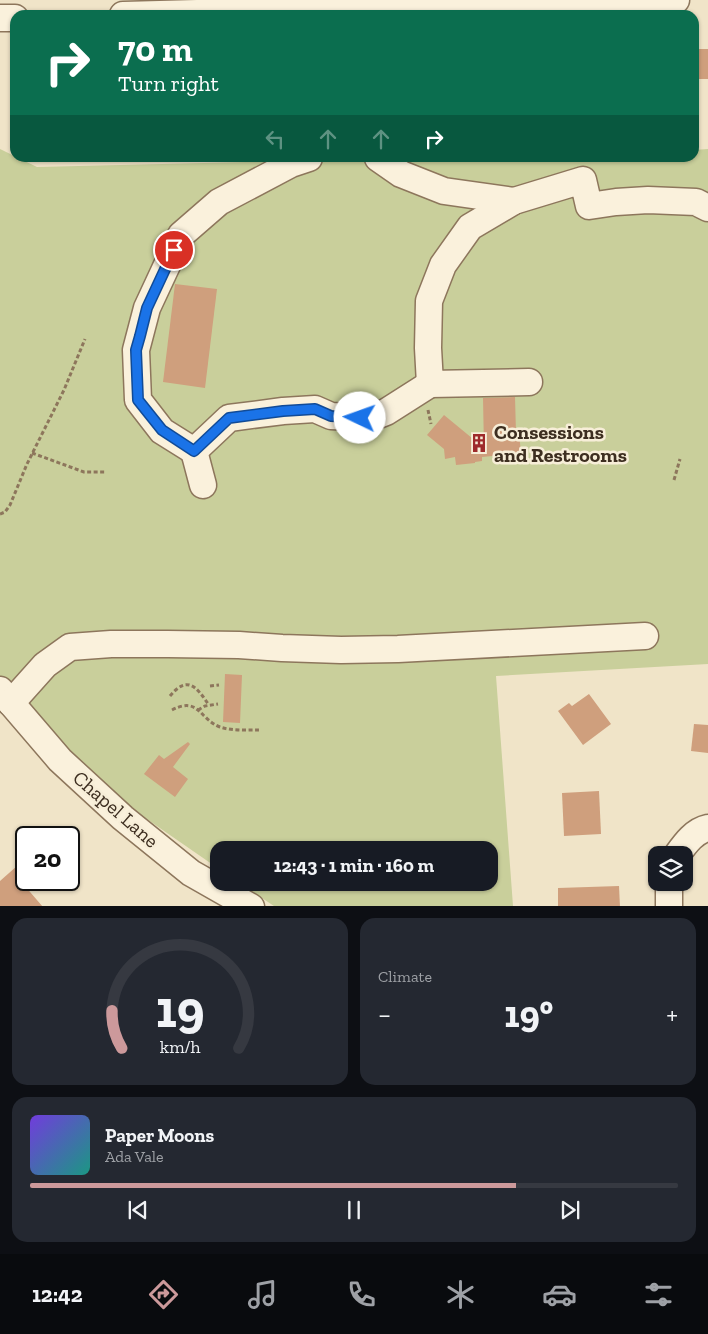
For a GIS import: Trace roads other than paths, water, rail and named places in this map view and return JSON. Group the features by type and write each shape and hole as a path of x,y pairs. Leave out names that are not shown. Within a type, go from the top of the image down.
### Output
{"street":[{"path":"308,10 676,0"},
{"path":"203,485 194,451 162,430 138,400 136,350 147,308 181,235 219,202 296,162"},
{"path":"384,162 401,174 444,191 514,200"},
{"path":"430,384 428,348 429,301 443,265 470,227 514,200 583,180 589,206 648,200 696,202 708,208"},
{"path":"194,451 229,418 315,409 331,416 371,418 386,412 430,384 529,382"},
{"path":"6,696 70,647 110,644 168,644 341,650 398,649 645,636"},
{"name":"Chapel Lane","path":"6,696 60,760 123,818 191,873 251,906"},
{"path":"683,846 702,829 708,828"},
{"path":"669,891 669,906"}],"place":[{"name":"Consessions and Restrooms","path":"479,443"}]}
